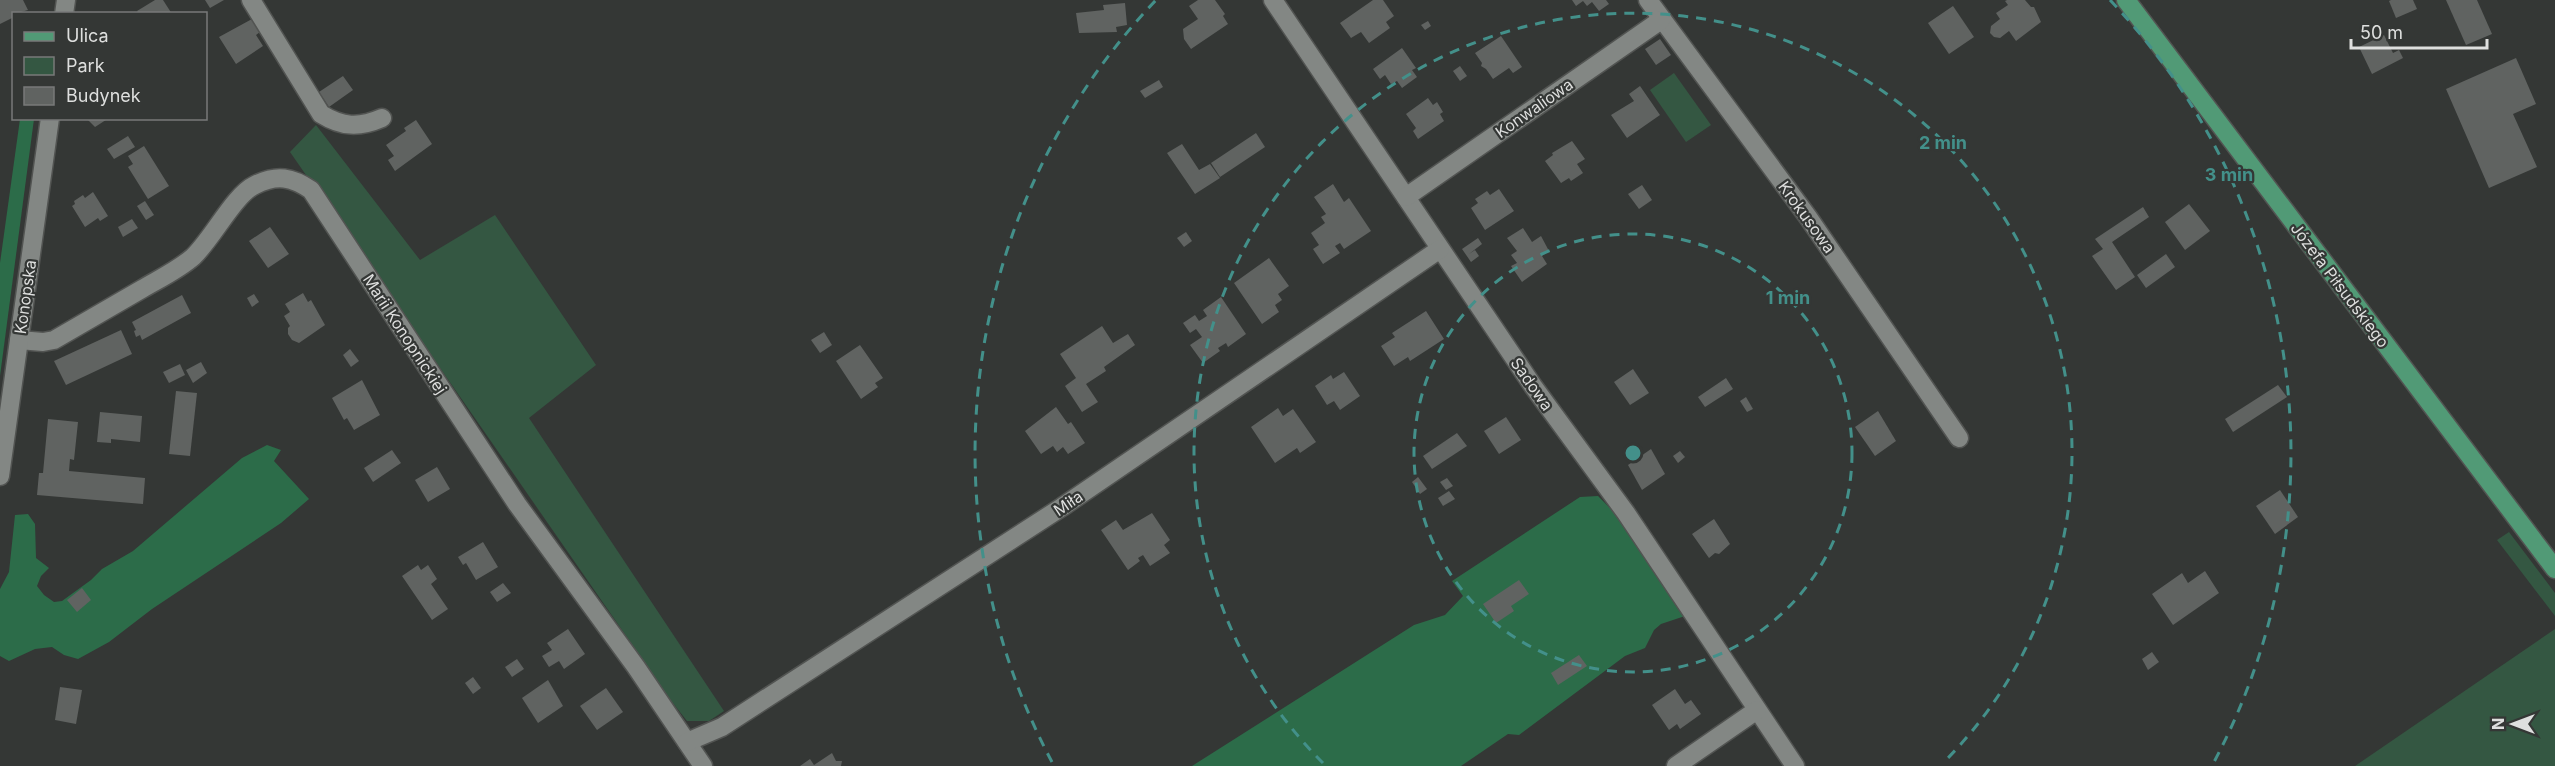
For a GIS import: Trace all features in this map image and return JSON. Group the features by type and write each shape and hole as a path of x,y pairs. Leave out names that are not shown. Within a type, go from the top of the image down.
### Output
{"main road":[{"name":"Józefa Piłsudskiego","path":"2126,0 2555,569"}],"street":[{"path":"251,0 321,114 334,122 350,126 366,125 382,118"},
{"name":"Sadowa","path":"1274,0 1533,386 1626,513 1795,766"},
{"name":"Krokusowa","path":"1648,0 1809,218 1959,438"},
{"name":"Konwaliowa","path":"1406,197 1661,20"},
{"name":"Konopska","path":"0,476 50,120"},
{"name":"Marii Konopnickiej","path":"19,340 43,342 54,340 177,269 207,242 236,201 252,186 267,179 297,180 311,190 518,504 703,766"},
{"name":"Miła","path":"687,742 722,727 1062,507 1440,249"},
{"path":"1676,766 1758,710"}],"green space":[{"path":"1674,73 1711,125 1686,142 1650,90"},
{"path":"20,120 34,120 0,376 0,263"},
{"path":"316,125 420,260 495,215 596,365 529,418 724,711 709,721 687,721 672,702 290,152"},
{"path":"267,445 281,450 274,461 309,499 281,523 152,609 109,642 78,659 64,655 52,647 35,649 9,661 0,656 0,589 9,572 15,515 28,514 35,524 36,558 49,568 41,576 37,586 54,602 62,601 102,569 133,551 242,458"},
{"path":"1598,496 1616,514 1685,616 1661,624 1654,630 1645,648 1625,656 1519,735 1508,734 1461,766 1192,766 1414,625 1445,615 1463,596 1452,581 1580,497"},
{"path":"2509,532 2555,593 2555,616 2497,540"},
{"path":"2555,629 2555,766 2355,766"}],"building":[{"path":"0,0 23,0 28,10 12,12 12,18 0,24"},
{"path":"155,0 163,0 171,12 138,12"},
{"path":"205,0 224,0 210,8"},
{"path":"1198,0 1215,0 1225,14 1223,16 1228,24 1191,49 1184,39 1183,29 1198,19 1189,6"},
{"path":"1373,0 1383,0 1394,16 1386,22 1390,28 1369,43 1361,32 1351,38 1340,23"},
{"path":"1572,0 1606,0 1609,4 1599,11 1592,2 1587,6 1583,1 1576,6"},
{"path":"2025,0 2031,7 2034,7 2041,22 2016,41 2009,31 2000,38 1990,33 1991,26 2000,19 1996,13 2008,5 2005,1"},
{"path":"2413,0 2417,9 2396,18 2389,1"},
{"path":"2446,0 2477,0 2492,34 2466,45"},
{"path":"1125,3 1127,25 1116,27 1117,32 1079,33 1076,13 1104,10 1103,5"},
{"path":"1953,6 1974,37 1949,54 1928,23"},
{"path":"252,19 260,32 256,35 263,46 236,64 219,37"},
{"path":"1428,21 1431,26 1425,30 1421,25"},
{"path":"2384,35 2393,53 2399,50 2403,58 2372,74 2359,47"},
{"path":"1501,36 1522,67 1513,73 1509,68 1493,79 1481,66 1482,63 1475,53"},
{"path":"1660,39 1671,55 1656,65 1645,49"},
{"path":"1402,48 1416,68 1412,70 1417,77 1402,88 1397,81 1391,84 1385,75 1380,79 1373,69"},
{"path":"2516,58 2536,104 2513,114 2537,167 2489,188 2446,89"},
{"path":"1460,66 1467,76 1460,81 1453,71"},
{"path":"343,76 353,90 329,107 319,92"},
{"path":"1159,80 1163,87 1145,98 1140,91"},
{"path":"1640,86 1660,115 1627,138 1611,115 1634,101 1629,94"},
{"path":"1428,98 1433,105 1437,102 1443,112 1440,114 1444,121 1418,139 1413,131 1416,128 1406,114"},
{"path":"88,120 106,120 95,127"},
{"path":"416,120 432,144 395,171 388,160 394,156 386,145 406,131 404,128"},
{"path":"1256,133 1265,147 1220,177 1211,163"},
{"path":"128,136 135,147 114,159 107,149"},
{"path":"1572,141 1585,159 1577,164 1583,173 1571,181 1569,178 1561,183 1545,161 1553,155 1552,153"},
{"path":"1182,144 1199,170 1210,164 1220,178 1195,194 1167,153"},
{"path":"144,146 169,186 148,199 128,167 133,164 128,156"},
{"path":"1333,184 1344,202 1349,198 1371,231 1344,249 1340,243 1335,246 1340,253 1323,264 1313,249 1319,245 1311,233 1325,223 1321,217 1326,214 1314,197"},
{"path":"1642,185 1652,200 1639,209 1628,194"},
{"path":"1499,189 1514,211 1485,230 1471,208 1478,203 1475,199 1487,191 1490,195"},
{"path":"93,192 108,216 100,221 98,218 85,227 72,206 75,204 74,201 83,195 85,198"},
{"path":"145,201 154,215 146,220 137,206"},
{"path":"2189,204 2210,231 2185,250 2165,222"},
{"path":"2143,207 2149,217 2112,242 2135,277 2116,290 2092,256 2103,249 2095,239"},
{"path":"132,219 138,228 123,237 118,227"},
{"path":"270,227 289,254 268,268 249,241"},
{"path":"1523,228 1532,242 1541,236 1549,251 1542,256 1547,264 1522,282 1511,266 1517,263 1511,255 1517,251 1507,238"},
{"path":"1186,232 1192,241 1184,247 1177,238"},
{"path":"1478,238 1482,244 1469,254 1475,250 1479,256 1471,262 1462,249"},
{"path":"2166,254 2175,267 2146,288 2137,275"},
{"path":"1269,258 1289,286 1278,294 1282,300 1275,305 1279,312 1262,324 1234,283"},
{"path":"303,293 308,302 311,300 325,325 299,343 292,340 288,334 290,326 284,316 290,312 285,304"},
{"path":"254,294 259,302 252,307 247,298"},
{"path":"182,295 191,313 142,340 140,335 136,337 134,331 136,330 132,322"},
{"path":"1221,297 1246,334 1228,347 1226,343 1218,348 1220,351 1203,363 1190,345 1202,337 1196,329 1190,333 1183,323 1195,315 1199,321 1207,316 1203,310"},
{"path":"1426,311 1444,339 1410,361 1408,357 1394,366 1381,346 1395,337 1392,333"},
{"path":"1102,326 1113,343 1128,334 1135,345 1104,367 1106,371 1086,384 1098,402 1082,412 1065,386 1076,378 1060,354"},
{"path":"121,330 132,354 66,385 54,361"},
{"path":"824,332 832,345 820,353 811,340"},
{"path":"860,345 883,378 875,383 878,387 861,399 836,361"},
{"path":"350,349 359,361 351,367 343,355"},
{"path":"201,362 207,373 193,383 186,370"},
{"path":"180,364 185,375 169,383 163,372"},
{"path":"1633,369 1649,393 1630,405 1614,382"},
{"path":"1344,372 1360,396 1340,410 1334,401 1327,405 1315,386 1331,375 1333,379"},
{"path":"1726,378 1733,389 1705,407 1698,397"},
{"path":"362,380 380,415 354,430 347,418 344,420 332,398"},
{"path":"2278,385 2287,397 2233,432 2225,419"},
{"path":"176,391 197,393 190,456 169,454"},
{"path":"1746,397 1753,409 1747,412 1740,401"},
{"path":"1056,407 1068,424 1071,422 1085,443 1068,454 1063,447 1057,452 1053,446 1041,454 1025,431"},
{"path":"1278,408 1283,416 1293,409 1316,442 1300,453 1297,448 1275,463 1251,427"},
{"path":"1878,411 1896,441 1875,456 1855,427"},
{"path":"100,412 142,416 140,442 111,439 111,443 97,442"},
{"path":"1506,417 1521,440 1499,454 1484,431"},
{"path":"48,419 78,422 74,460 70,459 69,471 145,478 143,504 37,495 39,473 43,473"},
{"path":"1457,433 1467,446 1432,469 1423,456"},
{"path":"1651,449 1665,474 1642,490 1628,465"},
{"path":"392,450 401,463 373,482 364,468"},
{"path":"1680,451 1685,457 1678,463 1673,456"},
{"path":"437,467 450,489 428,502 415,480"},
{"path":"1418,477 1427,489 1420,494 1412,482"},
{"path":"1447,478 1453,486 1446,490 1440,482"},
{"path":"2280,490 2298,517 2275,534 2256,506"},
{"path":"1449,491 1455,499 1443,506 1438,498"},
{"path":"1152,513 1170,540 1164,545 1170,553 1150,566 1143,555 1138,558 1140,561 1128,570 1101,530 1116,520 1123,530"},
{"path":"1714,519 1730,544 1719,554 1715,553 1709,558 1692,534"},
{"path":"483,542 498,567 476,580 466,563 463,565 458,557"},
{"path":"418,565 421,570 428,565 437,579 431,584 448,609 432,620 402,576"},
{"path":"2205,571 2219,593 2173,625 2152,594 2182,573 2188,583"},
{"path":"1519,580 1529,594 1511,606 1514,611 1496,623 1483,604"},
{"path":"503,583 511,593 497,602 490,592"},
{"path":"82,588 91,600 77,612 67,600"},
{"path":"568,629 585,654 564,669 559,661 549,667 542,656 552,650 547,643"},
{"path":"2152,652 2159,662 2148,670 2142,659"},
{"path":"1579,655 1587,666 1558,685 1551,673"},
{"path":"517,659 524,669 512,677 505,667"},
{"path":"473,677 481,688 473,694 465,683"},
{"path":"548,680 563,706 538,723 522,698"},
{"path":"60,687 82,690 76,724 55,720"},
{"path":"606,688 623,712 597,730 580,706"},
{"path":"1675,689 1685,704 1691,700 1701,714 1680,729 1677,724 1669,730 1652,705"},
{"path":"832,753 836,761 842,761 841,766 800,766 810,759 814,765"}]}
